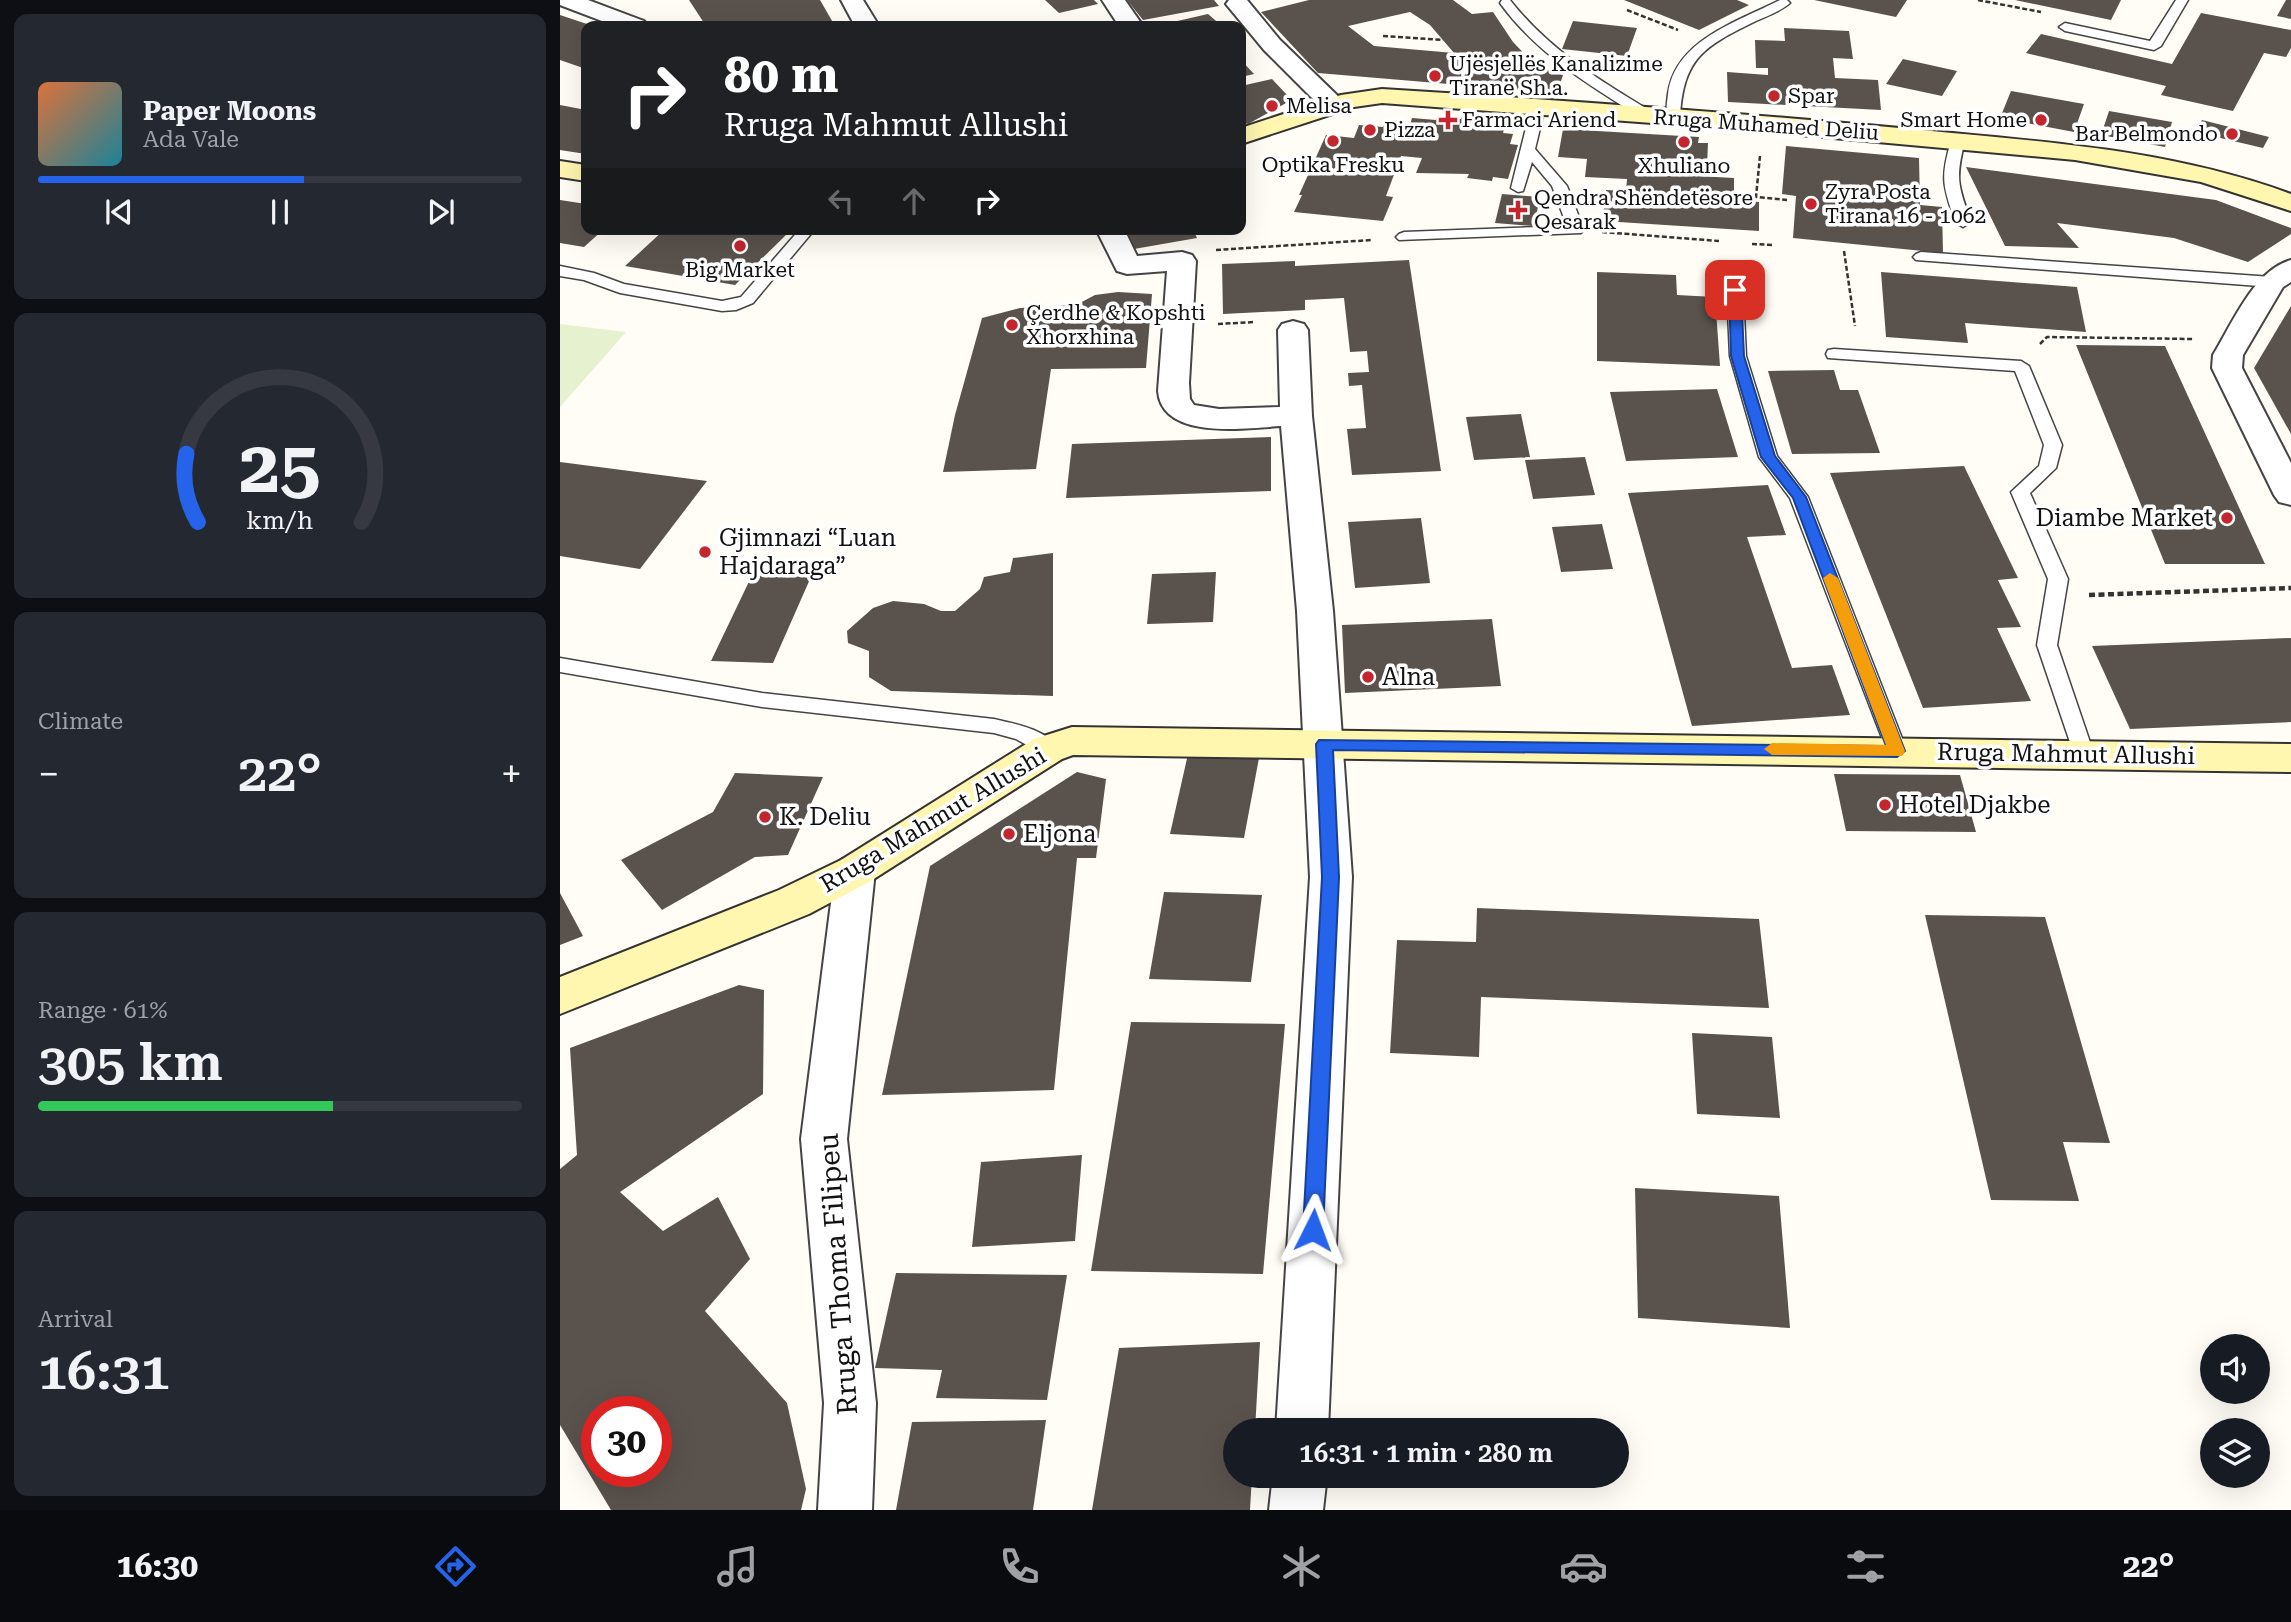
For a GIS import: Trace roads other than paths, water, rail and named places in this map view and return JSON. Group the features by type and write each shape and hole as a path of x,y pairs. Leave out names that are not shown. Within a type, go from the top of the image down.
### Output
{"street":[{"path":"567,0 623,21"},
{"path":"852,0 864,21"},
{"path":"1113,0 1128,21"},
{"path":"1238,5 1272,45 1334,106"},
{"name":"Rruga Muhamed Deliu","path":"1246,134 1365,97 1382,96 1763,124 2032,148 2138,163 2236,183 2291,203"},
{"path":"560,169 581,172"},
{"path":"1113,235 1127,265 1182,261 1174,402 1184,414 1206,419 1296,416"},
{"path":"2282,275 2228,355 2227,368 2291,495"},
{"path":"1293,330 1296,416 1324,744 1331,877 1304,1418"},
{"name":"Rruga Mahmut Allushi","path":"560,996 794,902 855,871 1048,749 1072,741 2291,758"},
{"name":"Rruga Thoma Filipeu","path":"845,1510 850,1403 824,1139 855,871"},
{"path":"1296,1510 1299,1488"}],"lane":[{"path":"1673,118 1676,84 1683,68 1694,54 1709,42 1784,3 1772,0"},
{"path":"2065,27 2154,46 2182,0"},
{"path":"1506,3 1533,34 1569,66 1647,115"},
{"path":"1518,188 1538,108"},
{"path":"1958,141 1950,170 1952,189 1963,222"},
{"path":"1404,237 1576,230 1563,189 1551,172 1529,151"},
{"path":"560,271 588,276 620,288 722,306 736,305 747,300 803,235"},
{"path":"1922,257 2282,275"},
{"path":"1734,268 1738,356 1768,457 1799,497 1897,751"},
{"path":"1834,354 2021,366 2053,445 2047,468 2020,492 2058,579 2047,645 2084,754"},
{"path":"560,665 762,700 994,726 1022,733 1048,749"}],"place":[{"name":"Ujësjellës Kanalizime Tiranë Sh.a.","path":"1435,76"},
{"name":"Spar","path":"1774,96"},
{"name":"Melisa","path":"1272,106"},
{"name":"Farmaci Ariend","path":"1448,120"},
{"name":"Smart Home","path":"2041,120"},
{"name":"Pizza","path":"1370,130"},
{"name":"Bar Belmondo","path":"2232,134"},
{"name":"Optika Fresku","path":"1333,141"},
{"name":"Xhuliano","path":"1684,142"},
{"name":"Zyra Posta Tirana 16 - 1062","path":"1811,204"},
{"name":"Qendra Shëndetësore Qesarak","path":"1518,210"},
{"name":"Big Market","path":"740,246"},
{"name":"Çerdhe & Kopshti Xhorxhina","path":"1012,325"},
{"name":"Diambe Market","path":"2227,518"},
{"name":"Gjimnazi “Luan Hajdaraga”","path":"705,552"},
{"name":"Alna","path":"1368,677"},
{"name":"Hotel Djakbe","path":"1885,805"},
{"name":"K. Deliu","path":"765,817"},
{"name":"Eljona","path":"1009,834"}]}
